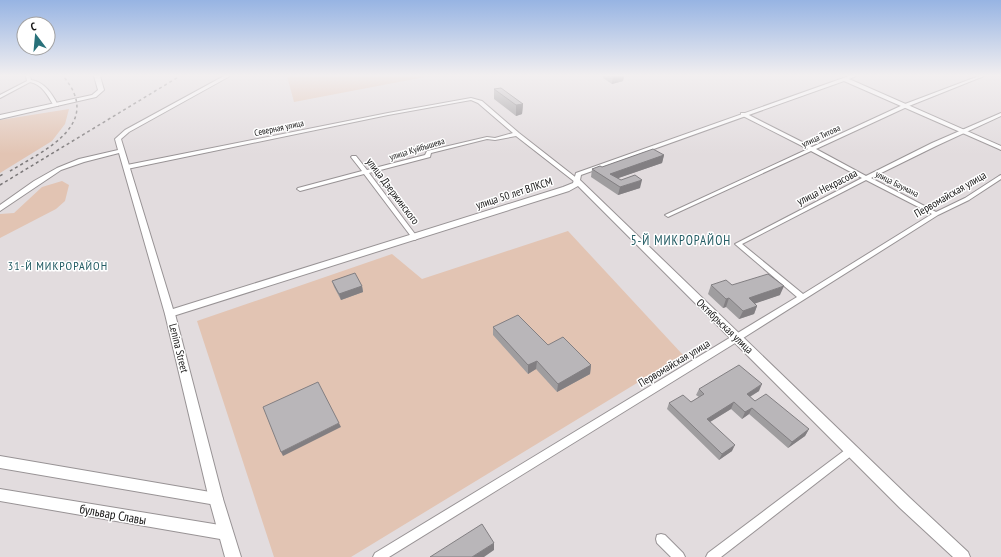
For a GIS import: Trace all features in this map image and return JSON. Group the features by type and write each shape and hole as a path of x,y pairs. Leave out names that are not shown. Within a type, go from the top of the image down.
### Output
{"main road":[{"path":"0,117 69,102"},
{"name":"Lenina Street","path":"170,314 216,499 234,557"}],"street":[{"name":"Lenina Street","path":"170,314 118,137 127,130 179,102"},
{"name":"Северная улица","path":"127,167 454,102"},
{"name":"Октябрьская улица","path":"480,102 576,181 905,503 963,557"},
{"name":"улица 50 лет ВЛКСМ","path":"170,314 415,238 566,189 576,184 578,174 778,102"},
{"path":"900,102 1001,148"},
{"name":"улица Титова","path":"668,215 915,102"},
{"name":"улица Баумана","path":"744,114 813,148 866,178 936,214"},
{"name":"улица Некрасова","path":"802,297 738,244 866,178 1001,114"},
{"name":"улица Куйбышева","path":"300,189 428,156 427,154 436,151 486,138 495,139 517,134"},
{"path":"0,208 40,180 59,169 85,159 121,150"},
{"name":"улица Дзержинского","path":"354,157 415,238"},
{"name":"Первомайская улица","path":"379,557 737,338 936,214 967,199 1001,177"},
{"path":"712,557 852,450"},
{"path":"0,462 216,499"},
{"name":"бульвар Славы","path":"0,494 226,533"},
{"path":"661,539 678,557"}],"shaded area":[{"path":"69,109 65,124 52,141 0,173 0,120"},
{"path":"62,181 69,185 65,201 56,209 0,238 0,214 14,213 42,187"},
{"path":"568,231 683,355 351,557 274,557 197,321 392,254 422,279"}],"building":[{"path":"512,102 520,102 523,104 516,105"},
{"path":"653,149 664,155 610,174 621,180 635,175 642,180 620,187 592,169 600,166 602,167"},
{"path":"355,273 362,286 339,294 332,281"},
{"path":"768,274 784,286 749,298 757,306 743,311 729,298 726,299 711,285 726,280 732,285"},
{"path":"518,315 548,345 563,337 591,365 558,384 537,361 528,365 493,327"},
{"path":"739,365 762,384 747,394 755,401 766,394 809,429 792,442 752,408 745,412 734,402 707,419 735,445 722,454 669,403 683,395 691,402 704,394 699,389"},
{"path":"318,382 339,423 281,452 263,407"},
{"path":"482,524 494,543 472,557 430,557"}],"railway":[{"path":"10,171 39,154 65,134 73,122 77,108 76,102"},
{"path":"0,185 137,102"}],"district":[{"name":"5-Й МИКРОРАЙОН","path":"681,240"},
{"name":"31-Й МИКРОРАЙОН","path":"58,266"}]}
